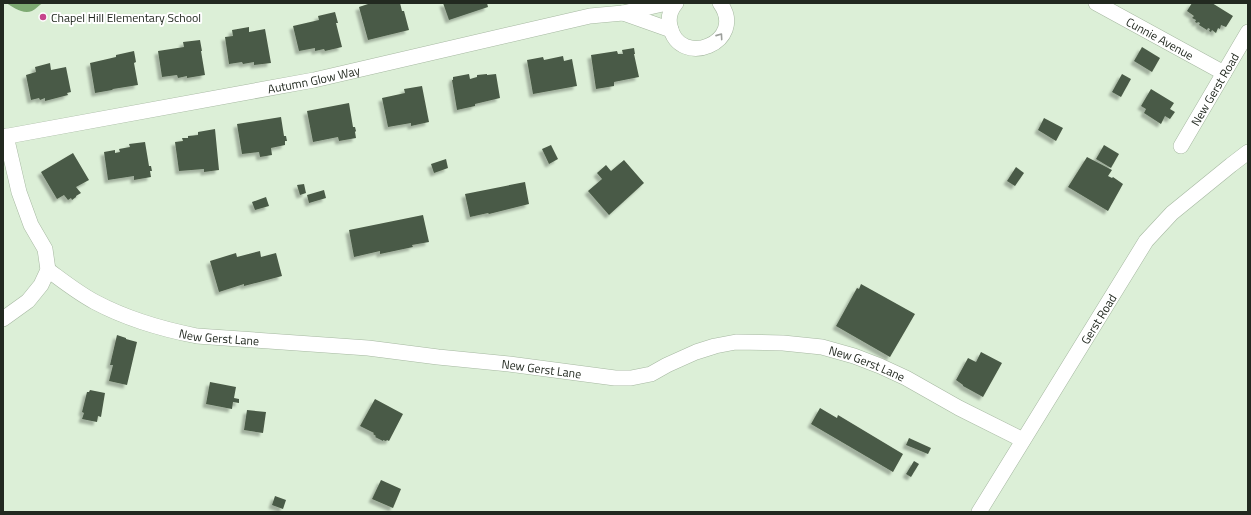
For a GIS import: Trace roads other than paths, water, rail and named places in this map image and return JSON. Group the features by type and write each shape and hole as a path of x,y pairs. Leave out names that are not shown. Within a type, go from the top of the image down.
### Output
{"street":[{"name":"Autumn Glow Way","path":"4,137 300,83 590,16 623,13 667,3"},
{"path":"676,3 672,7 670,15 669,23 671,30 675,38 682,44 694,48 707,47 715,43 721,37 725,29 726,20 725,12 720,3"},
{"name":"Cunnie Avenue","path":"1096,3 1224,73"},
{"name":"Autumn Glow Way","path":"623,13 671,30"},
{"name":"New Gerst Road","path":"1181,146 1248,32"},
{"path":"3,319 28,301 41,285 48,270 45,248 31,225 19,192 4,137"},
{"name":"Gerst Road","path":"979,512 1146,241 1172,213 1248,152"},
{"name":"New Gerst Lane","path":"48,270 94,302 142,323 197,336 368,348 615,378 631,378 650,374 696,352 715,346 736,342 783,342 822,348 854,356 880,366 906,378 959,408 1023,440"}],"place":[{"name":"Chapel Hill Elementary School","path":"43,17"}]}
